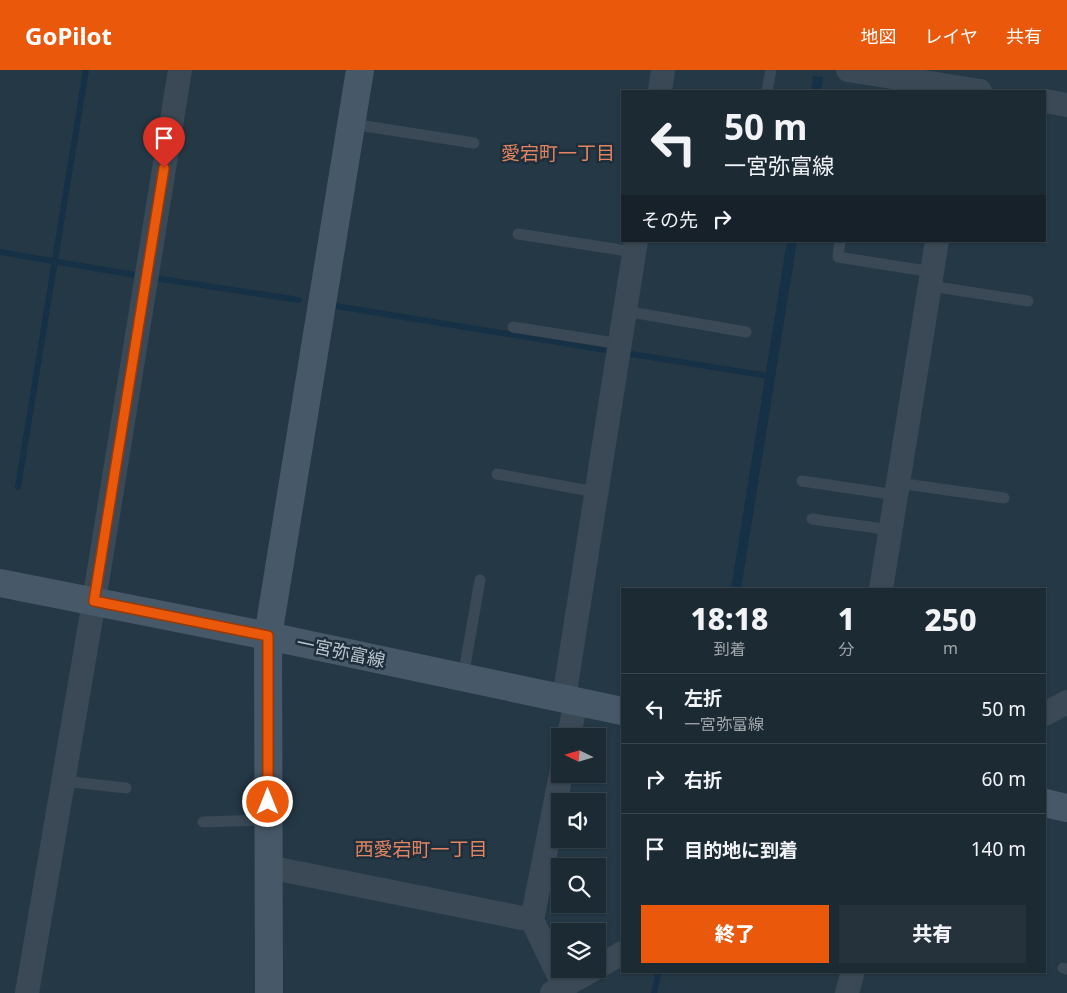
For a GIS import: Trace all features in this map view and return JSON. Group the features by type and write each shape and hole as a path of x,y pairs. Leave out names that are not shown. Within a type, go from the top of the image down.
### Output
{"street":[{"path":"27,993 94,601 180,70"},
{"path":"269,993 268,636 360,70"},
{"path":"660,90 663,70"},
{"path":"848,70 967,85"},
{"path":"1046,101 1067,105"},
{"path":"881,588 937,242"},
{"path":"569,728 570,700 596,492 635,247"},
{"name":"一宮弥富線","path":"0,583 268,636 621,711"},
{"path":"1046,713 1067,702"},
{"path":"560,783 532,920 558,989 578,978"},
{"path":"1046,803 1067,808"},
{"path":"268,867 532,920"},
{"path":"606,962 621,954"},
{"path":"847,993 852,973"}],"lane":[{"path":"767,90 771,70"},
{"path":"352,124 474,143"},
{"path":"518,234 635,247"},
{"path":"840,242 838,257 1028,301"},
{"path":"625,311 746,332"},
{"path":"513,326 620,344"},
{"path":"497,474 596,492"},
{"path":"802,481 1004,498"},
{"path":"812,519 891,530"},
{"path":"463,677 480,580"},
{"path":"63,781 126,788"},
{"path":"203,822 268,820"}],"water":[{"path":"813,76 823,77 821,90 811,90"},
{"path":"787,242 797,242 741,588 731,588"}],"waterway":[{"path":"18,487 86,70"},
{"path":"0,252 135,275"},
{"path":"155,278 299,300"},
{"path":"336,306 612,351"},
{"path":"625,353 769,376"},
{"path":"654,993 659,973"}],"district":[{"name":"愛宕町一丁目","path":"558,153"},
{"name":"西愛宕町一丁目","path":"421,849"}],"route":[{"path":"164,168 94,601 268,636 268,802"}]}
